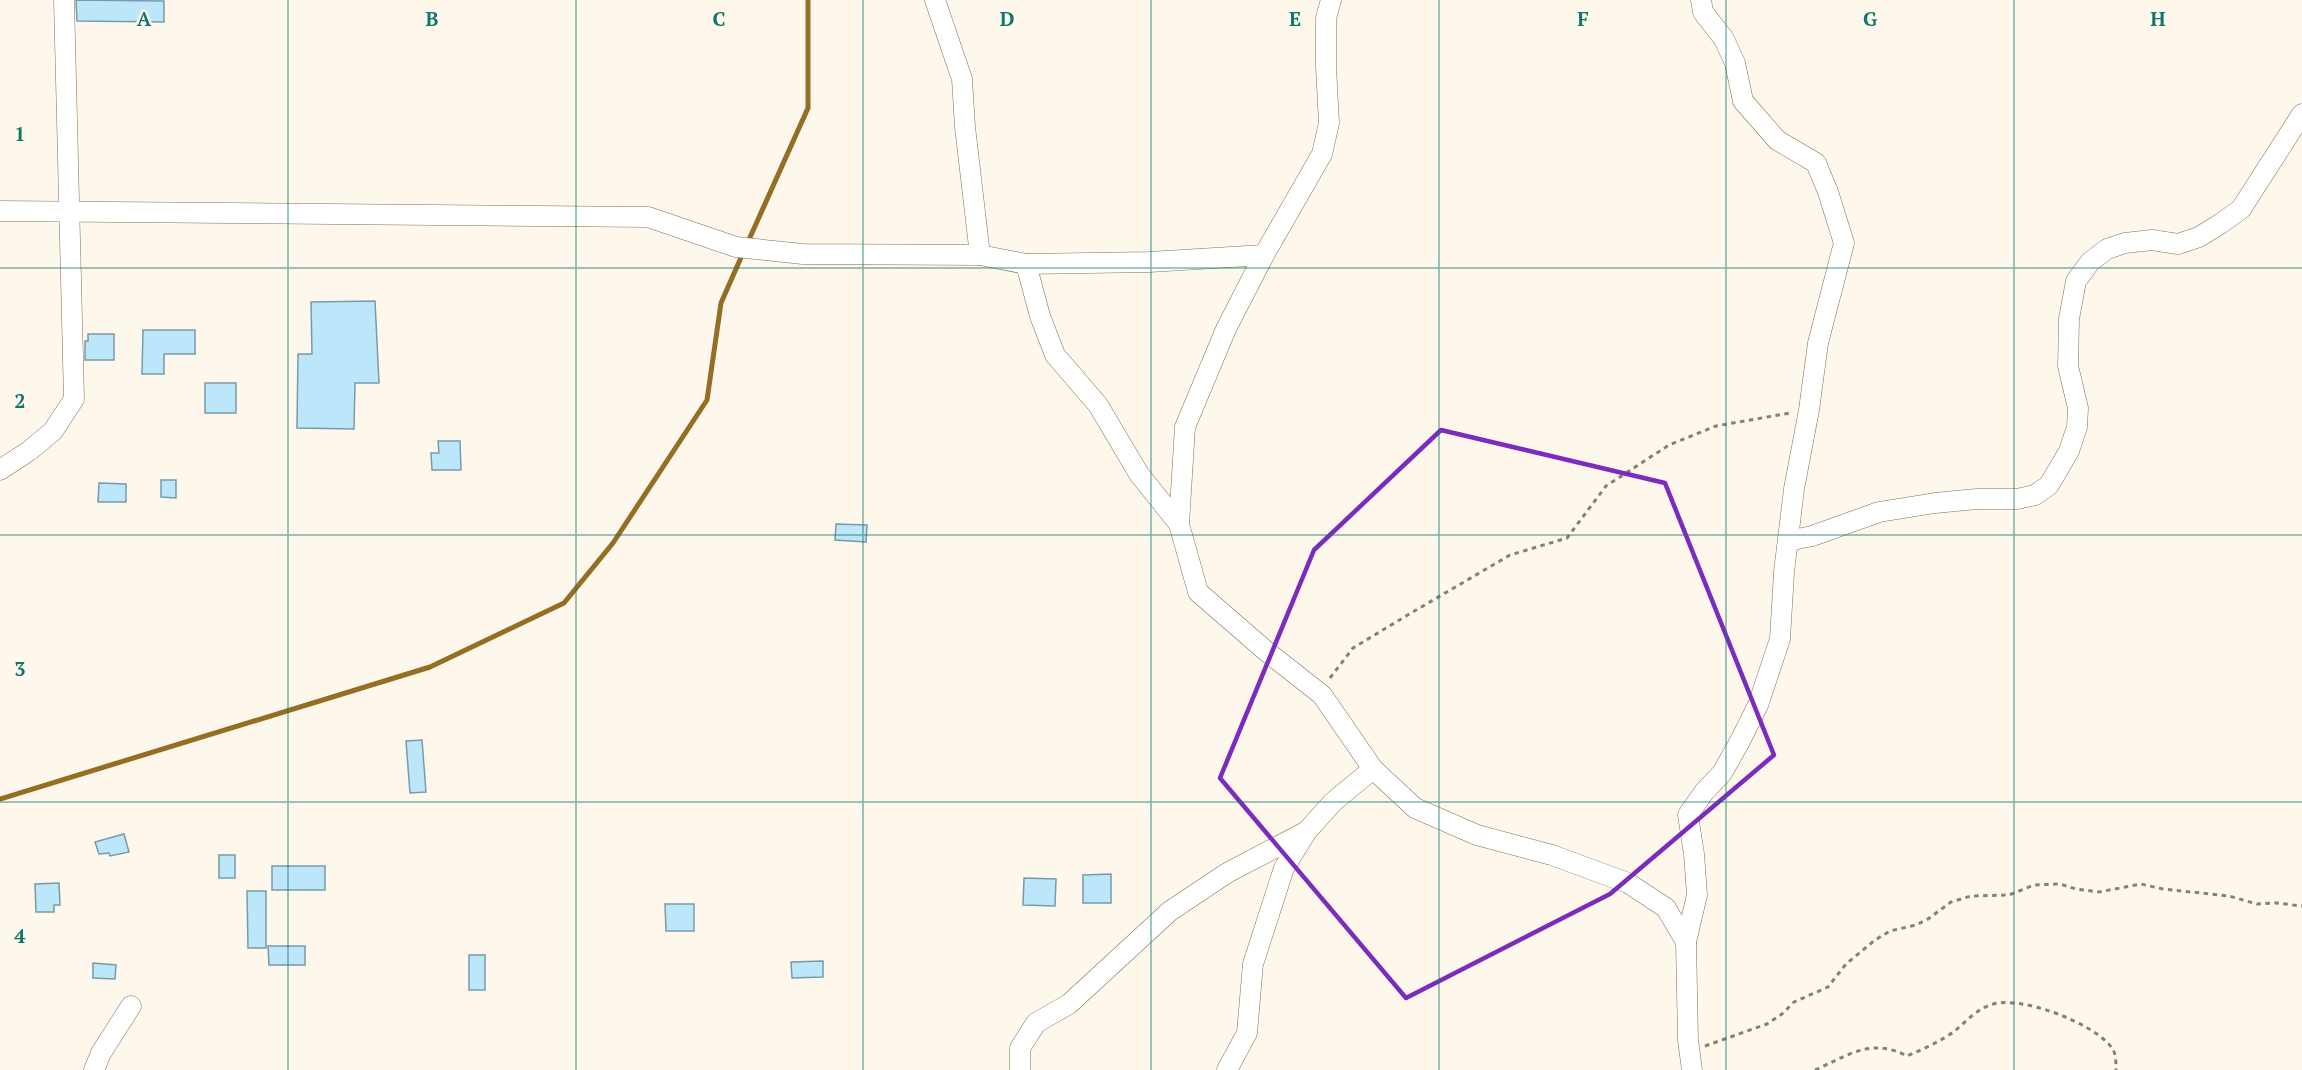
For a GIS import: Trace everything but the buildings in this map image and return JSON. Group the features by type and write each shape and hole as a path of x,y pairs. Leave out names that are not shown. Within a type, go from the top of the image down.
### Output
{"street":[{"path":"0,470 29,451 53,431 74,399 64,0"},
{"path":"935,0 962,79 965,127 980,255"},
{"path":"1331,0 1326,18 1329,123 1322,154 1264,255 1226,329 1185,427 1179,524 1198,592 1266,651 1322,695 1372,769 1415,808 1477,835 1552,855 1628,883 1666,908 1686,942"},
{"path":"1692,1070 1688,1040 1686,942 1697,895 1688,815 1704,792 1722,773 1758,705 1780,639 1794,489 1809,410 1818,343 1844,243 1816,163 1777,140 1743,101 1735,63 1724,39 1703,12 1701,0"},
{"path":"1788,541 1812,536 1879,512 1977,499 2017,499 2035,495 2049,485 2069,452 2078,427 2078,408 2068,366 2069,319 2076,281 2090,262 2107,249 2125,243 2152,240 2178,244 2199,237 2241,209 2302,114"},
{"path":"0,211 648,217 736,247 803,254 980,255 1026,264 1149,262 1264,255"},
{"path":"1026,264 1040,316 1055,356 1098,405 1139,474 1179,524"},
{"path":"1227,1070 1246,1034 1253,964 1284,868 1306,831 1333,802 1372,769"},
{"path":"1020,1070 1020,1047 1036,1023 1069,1004 1170,911 1227,873 1306,831"},
{"path":"94,1070 101,1053 131,1006"}],"path":[{"path":"1322,695 1325,684 1353,648 1510,555 1567,538 1605,486 1669,446 1716,426 1809,410"},
{"path":"1688,1040 1699,1048 1767,1023 1782,1014 1794,1002 1828,987 1846,964 1875,940 1890,931 1916,925 1951,902 1971,896 2009,895 2034,885 2060,884 2076,889 2099,891 2130,888 2141,884 2163,889 2229,896 2257,904 2276,903 2302,906"},
{"path":"1815,1070 1858,1050 1876,1048 1897,1051 1907,1056 1950,1035 1976,1012 1991,1005 2012,1002 2041,1008 2083,1024 2114,1049 2116,1070"}],"highlighted area":[{"path":"1441,430 1665,483 1774,755 1610,894 1406,998 1220,778 1314,550"}],"waterway":[{"path":"747,244 808,108 808,0"},
{"path":"0,799 430,667 564,603 613,543 707,400 721,303 743,253"}]}
